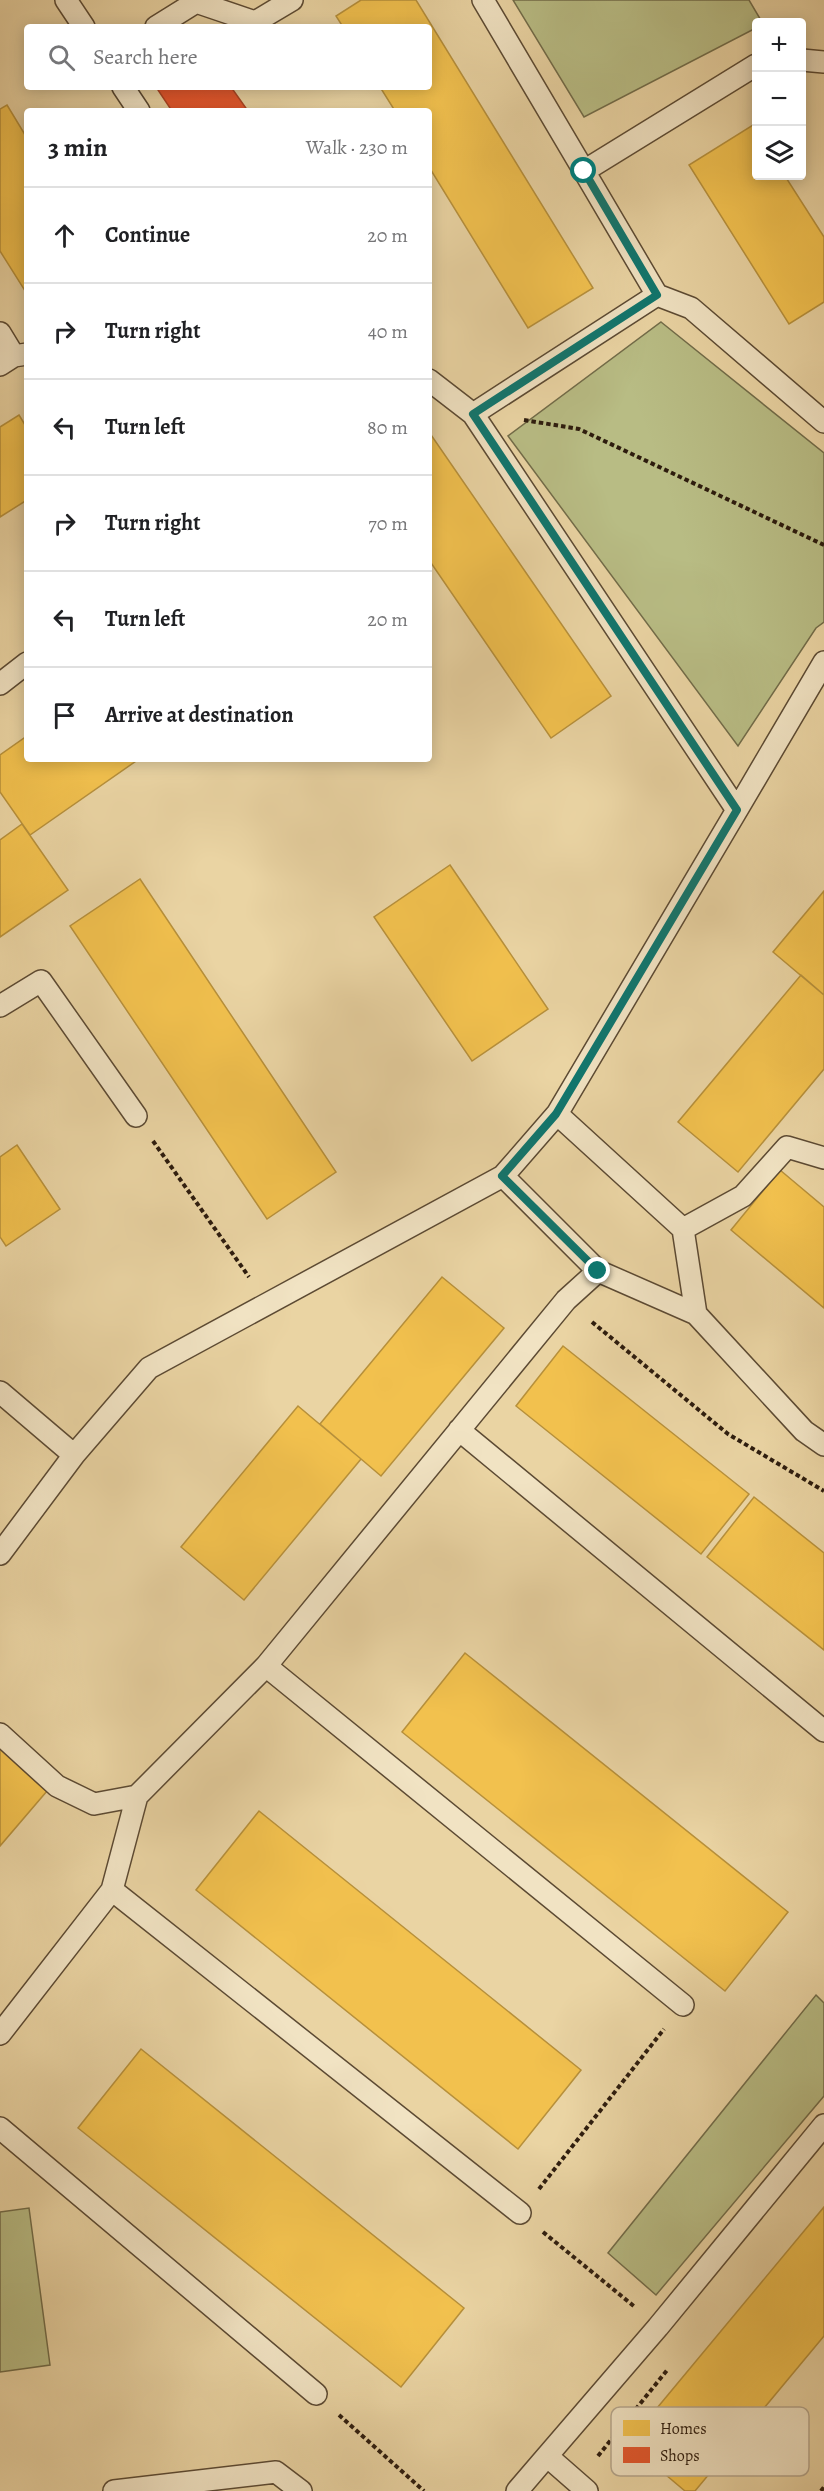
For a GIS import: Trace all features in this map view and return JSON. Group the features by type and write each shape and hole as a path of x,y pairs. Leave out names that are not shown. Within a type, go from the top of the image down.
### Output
{"lane":[{"path":"66,0 82,24"},
{"path":"161,24 196,2 255,22 292,0"},
{"path":"483,0 657,295 691,308 824,422"},
{"path":"806,61 824,63"},
{"path":"584,171 752,67"},
{"path":"125,90 137,108"},
{"path":"473,414 657,295"},
{"path":"0,333 14,358"},
{"path":"432,382 473,414 737,810"},
{"path":"0,1554 74,1455 149,1368 502,1176 556,1114 824,662"},
{"path":"0,684 24,665"},
{"path":"0,1006 41,981 135,1116"},
{"path":"556,1114 683,1229 696,1314"},
{"path":"683,1229 744,1196 787,1147 824,1158"},
{"path":"502,1176 598,1271 696,1314 804,1431 824,1445"},
{"path":"0,2034 112,1890 137,1796 266,1666 566,1300 598,1271"},
{"path":"0,1392 74,1455"},
{"path":"459,1430 824,1731"},
{"path":"266,1666 683,2005"},
{"path":"0,1734 57,1786 94,1804 137,1796"},
{"path":"112,1890 520,2213"},
{"path":"517,2491 658,2327 824,2125"},
{"path":"0,2128 316,2394"},
{"path":"547,2456 587,2491"},
{"path":"114,2491 276,2472 301,2491"}],"path":[{"path":"520,419 579,429 824,545"},
{"path":"135,1116 268,1304"},
{"path":"566,1300 728,1434 824,1491"},
{"path":"658,2327 520,2213 683,2005"},
{"path":"316,2394 424,2491"},
{"path":"821,2491 824,2487"}],"green space":[{"path":"513,0 749,0 760,18 752,18 752,30 584,117"},
{"path":"661,322 824,453 824,622 816,628 738,746 508,436"},
{"path":"816,1995 824,2003 824,2096 656,2295 608,2253"},
{"path":"29,2208 50,2365 0,2372 0,2212"}],"building: Homes":[{"path":"361,0 416,0 431,24 341,24 336,16"},
{"path":"432,26 593,288 528,328 432,172 432,108 393,108 382,90 432,90"},
{"path":"7,105 24,133 24,289 0,251 0,109"},
{"path":"752,126 752,180 788,180 824,237 824,302 789,324 689,165"},
{"path":"19,415 24,423 24,502 0,517 0,427"},
{"path":"432,436 611,696 551,738 432,564"},
{"path":"24,738 24,762 135,762 30,835 0,792 0,755"},
{"path":"22,824 68,890 0,937 0,840"},
{"path":"450,865 548,1009 472,1061 374,917"},
{"path":"140,879 336,1172 267,1219 70,926"},
{"path":"824,891 824,995 773,952"},
{"path":"801,975 824,995 824,1069 738,1172 678,1122"},
{"path":"17,1145 60,1209 6,1246 0,1237 0,1157"},
{"path":"780,1170 824,1207 824,1308 731,1230"},
{"path":"442,1277 504,1328 381,1476 320,1424"},
{"path":"563,1346 749,1494 701,1554 516,1406"},
{"path":"298,1406 361,1459 244,1600 181,1547"},
{"path":"754,1497 824,1553 824,1650 707,1557"},
{"path":"465,1653 788,1912 725,1991 402,1732"},
{"path":"0,1738 53,1784 0,1846"},
{"path":"259,1811 581,2070 518,2149 196,1890"},
{"path":"141,2049 464,2308 401,2387 78,2128"},
{"path":"824,2207 824,2336 765,2407 658,2407"},
{"path":"667,2476 707,2476 695,2491 685,2491"}],"building: Shops":[{"path":"158,90 233,90 246,108 170,108"}],"route":[{"path":"584,171 657,295 473,414 737,810 556,1114 502,1176 598,1271"}]}
